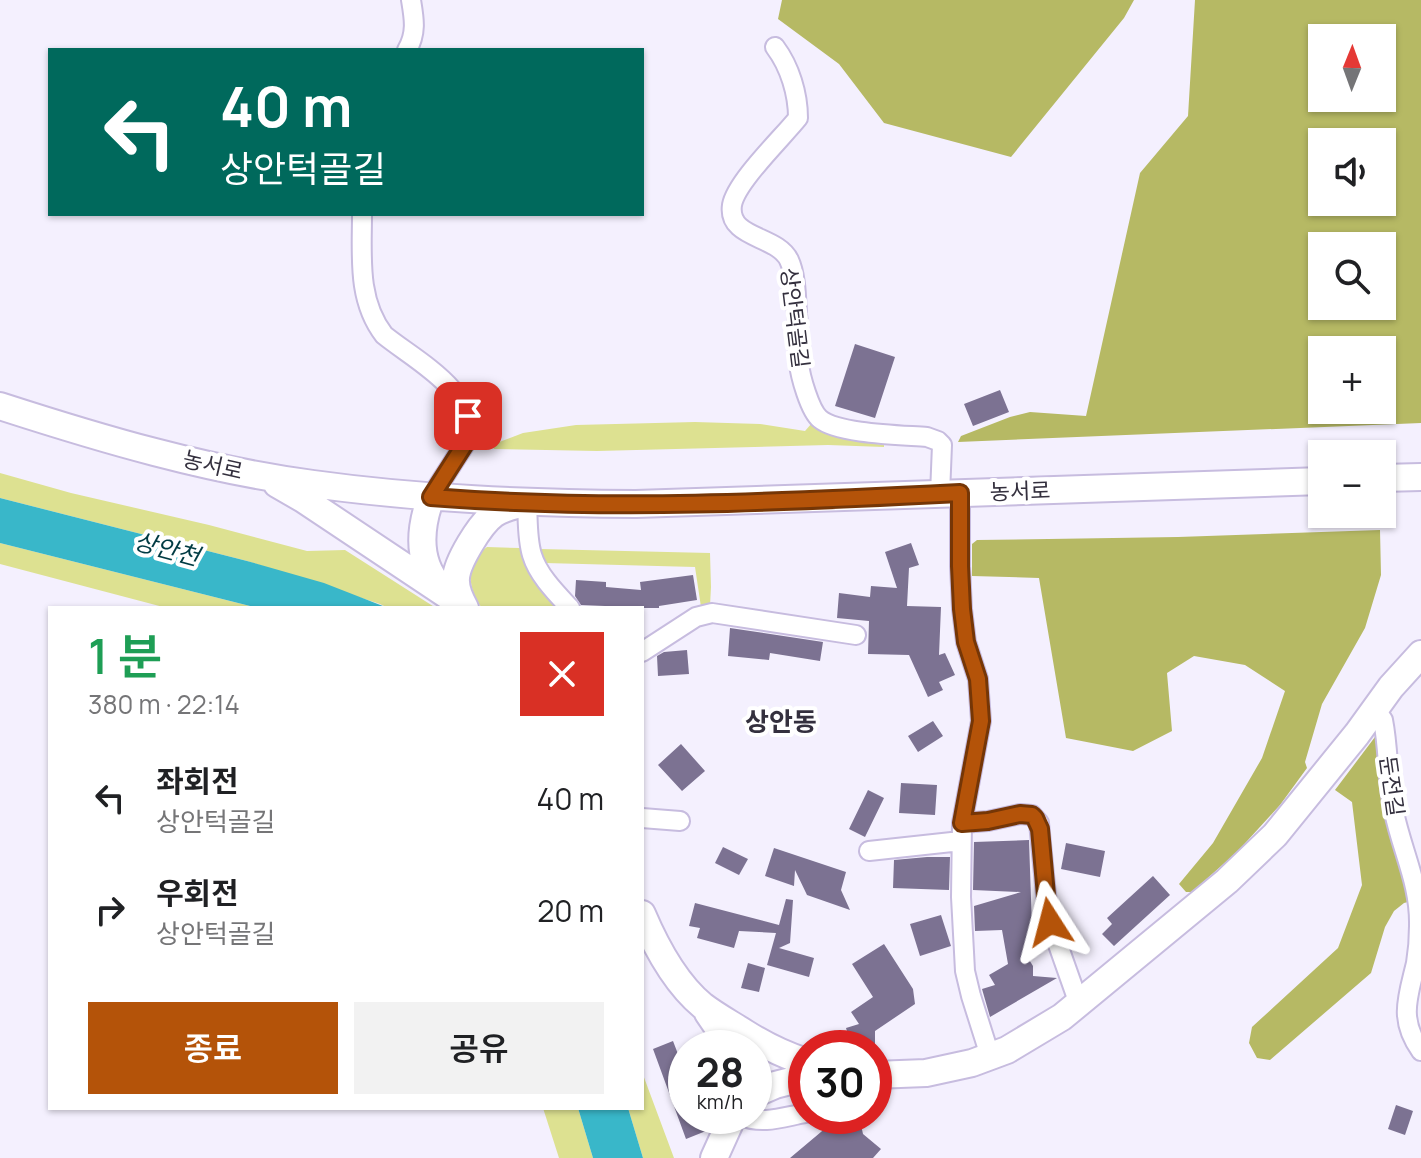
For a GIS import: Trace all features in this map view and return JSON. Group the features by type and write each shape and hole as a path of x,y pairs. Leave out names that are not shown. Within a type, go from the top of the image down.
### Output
{"street":[{"path":"408,48 415,28 411,0"},
{"name":"상안턱골길","path":"775,47 782,55 793,85 798,118 752,170 734,199 733,221 776,246 790,262 800,372 815,414 831,425 927,437 942,445 960,566 966,642 978,679 981,721 962,832 961,897 965,971 990,1056"},
{"path":"362,216 364,291 376,326 448,384 458,395 468,416 468,439 431,497 422,530 426,564 434,580 459,604"},
{"name":"농서로","path":"0,406 76,431 251,474 431,497 527,503 636,504 1308,481"},
{"path":"251,474 287,488 459,604"},
{"path":"1396,478 1421,477"},
{"path":"459,604 456,578 480,529 503,509 527,503 533,559 568,606"},
{"path":"644,651 696,617 712,613 856,635"},
{"path":"892,1074 926,1073 972,1063 1007,1050 1036,1035 1079,1004 1227,881 1275,835 1391,687 1421,654"},
{"name":"둔전길","path":"1375,709 1383,720 1394,811 1417,893 1419,942 1406,1015 1408,1028 1421,1051"},
{"path":"869,851 962,832 988,821 1020,814 1032,815 1039,823 1050,922 1079,1004"},
{"path":"644,818 680,821"},
{"path":"644,919 667,962 719,1030"},
{"path":"701,1004 741,1030"},
{"path":"714,1158 725,1134"}],"green space":[{"path":"782,0 1134,0 1124,18 1011,157 884,123 839,64 778,19"},
{"path":"1195,0 1421,0 1421,423 958,442 961,436 1030,412 1086,416 1140,173 1188,116"},
{"path":"812,423 884,447 828,445 597,451 494,449 491,445 523,433 576,425 760,424 805,431"},
{"path":"0,473 307,551 345,550 433,606 384,606 247,561 0,498"},
{"path":"1380,530 1381,575 1365,628 1322,704 1305,762 1307,768 1280,805 1238,851 1192,892 1186,892 1179,884 1213,843 1262,758 1285,691 1245,665 1194,656 1167,673 1172,731 1133,751 1066,738 1039,578 972,576 972,544 977,540"},
{"path":"0,543 250,606 159,606 0,564"},
{"path":"487,547 520,548 527,565 560,606 481,606 471,584 472,567"},
{"path":"540,549 710,553 710,606 701,607 695,567 545,563"},
{"path":"1375,737 1379,740 1412,901 1394,911 1385,927 1371,973 1270,1060 1257,1058 1249,1043 1252,1027 1338,948 1362,885 1352,802 1335,790"},
{"path":"644,1077 674,1158 643,1158 629,1110 644,1110"},
{"path":"544,1110 579,1110 593,1158 559,1158"}],"water":[{"name":"상안천","path":"0,498 247,561 324,583 383,606 250,606 0,543"},
{"path":"579,1110 629,1110 643,1158 593,1158"}],"building":[{"path":"855,344 895,357 875,418 835,406"},
{"path":"1000,390 1009,412 973,426 964,404"},
{"path":"911,543 919,565 909,568 907,606 941,607 939,655 945,653 955,675 939,682 943,690 928,697 909,655 868,654 869,621 837,618 839,593 870,597 871,586 897,588 885,552"},
{"path":"693,575 697,600 644,608 581,605 575,596 576,580 606,582 606,587 641,590 640,582"},
{"path":"730,628 823,642 820,661 770,653 769,660 728,656"},
{"path":"687,650 689,674 658,676 657,656 664,652"},
{"path":"933,721 943,736 918,752 908,736"},
{"path":"681,744 705,771 682,791 658,765"},
{"path":"901,783 937,785 935,815 899,813"},
{"path":"868,790 884,798 865,837 849,829"},
{"path":"1029,840 1033,957 1028,958 1033,966 1033,976 1057,978 990,1017 982,989 995,985 989,975 1008,964 1002,930 975,931 974,906 1021,892 973,890 974,842"},
{"path":"1066,843 1105,851 1100,877 1061,869"},
{"path":"723,847 748,859 739,875 715,863"},
{"path":"774,848 846,872 841,890 850,910 807,895 795,870 794,886 765,876"},
{"path":"950,857 949,890 893,888 894,860"},
{"path":"1153,876 1170,895 1114,946 1102,934 1112,924 1107,918"},
{"path":"786,899 793,900 790,943 779,948 814,958 809,977 767,965 776,933 739,931 734,948 697,938 700,928 689,926 695,903 779,925"},
{"path":"941,915 951,946 920,956 910,924"},
{"path":"884,944 913,989 915,1004 876,1030 847,1030 859,1024 851,1012 873,997 852,964"},
{"path":"748,963 765,968 759,992 741,988"},
{"path":"668,1043 668,1090 653,1049"},
{"path":"1396,1105 1413,1111 1405,1135 1388,1129"},
{"path":"819,1134 863,1134 881,1149 873,1158 790,1158"}],"district":[{"name":"상안동","path":"781,721"}],"route":[{"path":"468,416 468,439 431,497 527,503 636,504 960,493 962,609 966,642 978,679 981,721 962,823 1020,814 1035,818 1040,829 1050,922"}]}
